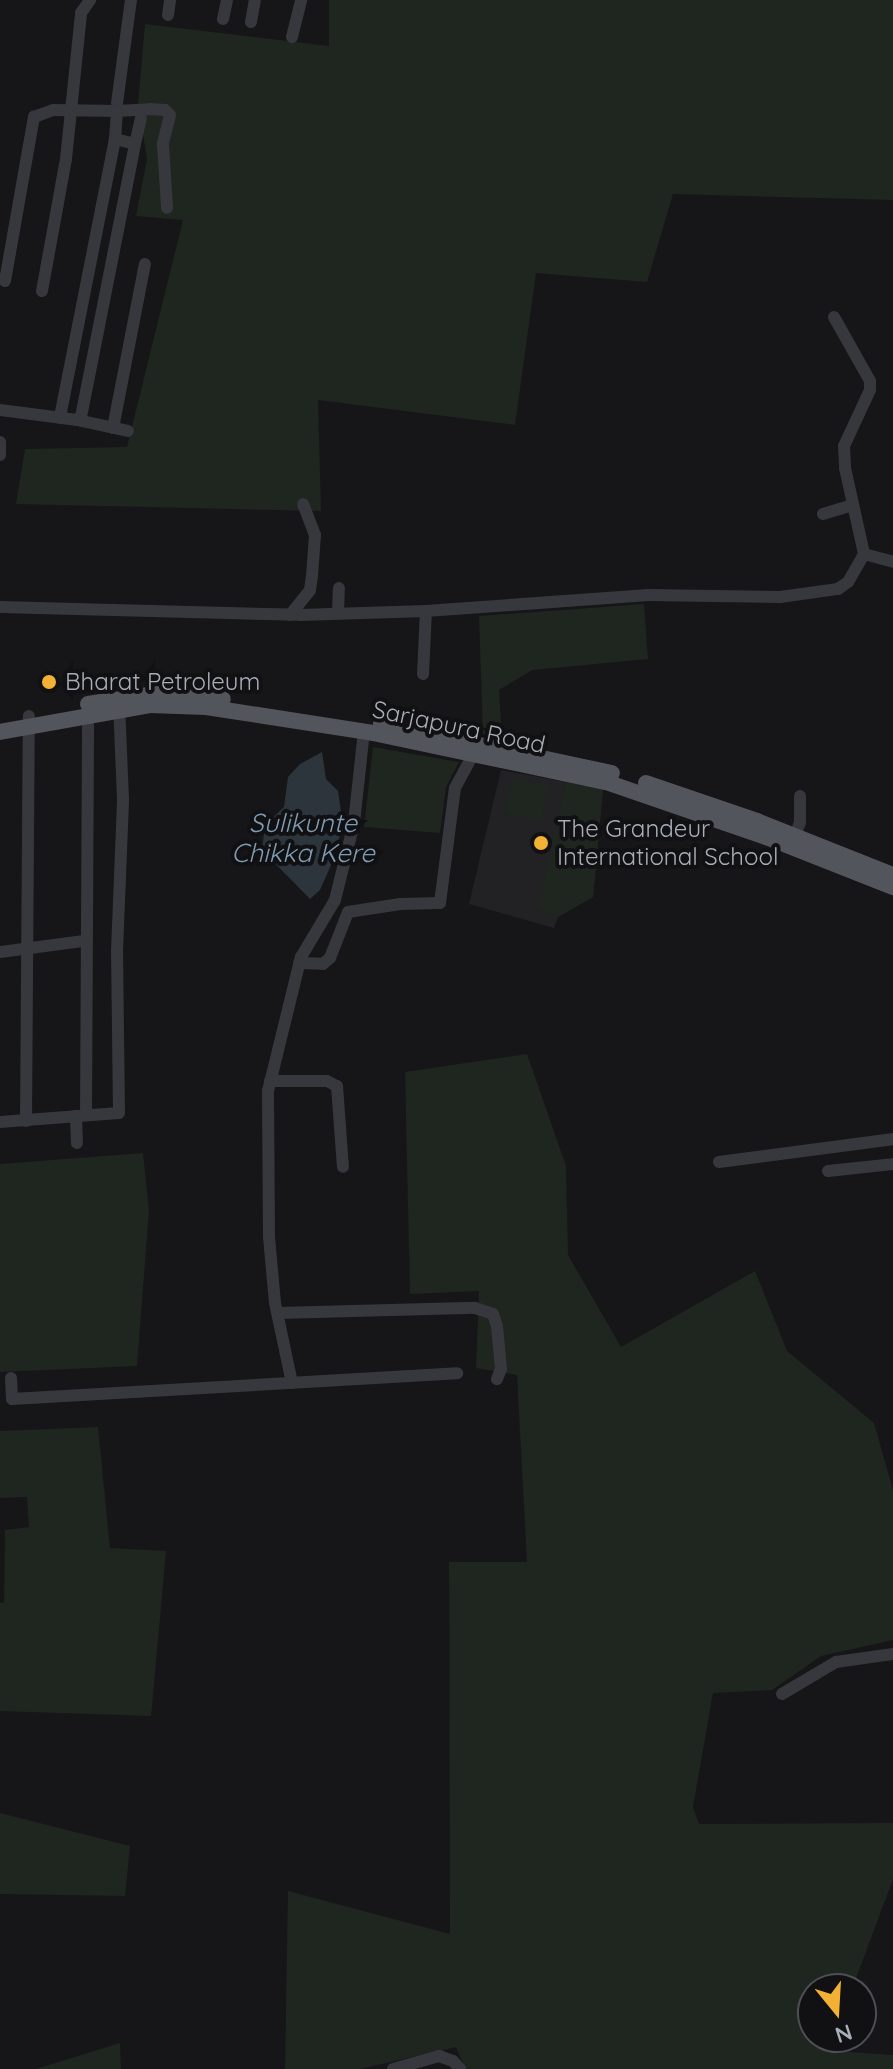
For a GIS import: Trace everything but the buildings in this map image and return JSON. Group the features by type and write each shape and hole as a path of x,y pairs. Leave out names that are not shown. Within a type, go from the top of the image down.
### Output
{"main road":[{"name":"Sarjapura Road","path":"0,732 29,721 119,703 194,694 312,711 630,778 795,836 893,875"},
{"name":"Sarjapura Road","path":"0,722 88,714 119,703 206,707 476,748 680,805 893,887"}],"street":[{"path":"42,291 72,109 81,13 90,0"},
{"path":"60,418 115,139 131,0"},
{"path":"168,15 170,0"},
{"path":"223,19 227,0"},
{"path":"251,22 255,0"},
{"path":"292,37 301,0"},
{"path":"5,281 34,117 53,110 117,107 165,110 170,115 163,144 167,208"},
{"path":"77,420 81,417 141,119"},
{"path":"115,139 135,144"},
{"path":"113,428 145,264"},
{"path":"0,607 290,615 426,611 648,595 780,597 838,589 848,582 864,554 844,446 870,390 870,381 834,317"},
{"path":"0,410 77,420 128,431"},
{"path":"0,442 0,455"},
{"path":"290,615 310,590 312,576 315,535 303,504"},
{"path":"823,514 853,505"},
{"path":"864,554 893,562"},
{"path":"338,613 339,588"},
{"path":"423,674 426,611"},
{"path":"0,1122 119,1113 117,951 123,810 119,703"},
{"path":"77,1143 81,1116 88,714"},
{"path":"26,1121 29,721"},
{"path":"292,1383 278,1313 269,1237 270,1081 299,963 335,900 354,823 364,731"},
{"path":"299,963 323,964 330,958 348,912 400,904 440,903 455,788 476,748"},
{"path":"795,836 800,822 800,796"},
{"path":"0,952 84,941"},
{"path":"270,1081 327,1081 337,1086 343,1167"},
{"path":"719,1162 893,1139"},
{"path":"828,1171 893,1164"},
{"path":"278,1313 475,1308 493,1314 497,1326 501,1369 497,1379"},
{"path":"11,1378 12,1399 457,1373"},
{"path":"782,1694 824,1667 855,1658 893,1654"},
{"path":"393,2069 439,2056 453,2061 460,2069"}],"shaded area":[{"path":"329,0 893,0 893,200 673,194 647,282 536,273 515,425 318,400 321,511 16,504 25,449 127,447 183,220 136,216 147,159 138,104 145,24 329,46"},
{"path":"644,604 648,659 532,670 499,690 502,739 483,734 479,616"},
{"path":"373,747 459,762 446,787 440,833 364,827"},
{"name":"The Grandeur International School","path":"501,770 603,789 593,897 558,917 554,928 469,904"},
{"path":"512,779 548,786 541,821 504,814"},
{"path":"566,783 603,789 593,897 558,917 538,908"},
{"path":"527,1054 566,1166 568,1255 621,1347 755,1271 787,1351 874,1423 893,1490 893,1640 821,1656 772,1690 713,1693 693,1807 699,1824 893,1823 893,1879 858,1973 797,1973 797,2053 893,2055 893,2069 465,2069 456,2047 360,2069 285,2069 288,1891 450,1934 449,1562 527,1562 517,1375 476,1368 479,1291 410,1294 405,1072"},
{"path":"143,1153 149,1210 137,1366 0,1372 0,1164"},
{"path":"98,1427 110,1548 166,1551 151,1716 0,1711 0,1603 4,1602 5,1530 29,1527 27,1497 0,1498 0,1431"},
{"path":"0,1813 130,1846 125,1896 0,1894"},
{"path":"120,2043 121,2069 36,2069"}],"water":[{"name":"Sulikunte Chikka Kere","path":"322,752 326,779 338,791 343,825 320,890 310,899 262,850 265,825 284,807 288,777 300,764"}],"place":[{"name":"Bharat Petroleum","path":"49,682"},
{"name":"The Grandeur International School","path":"541,843"}]}
